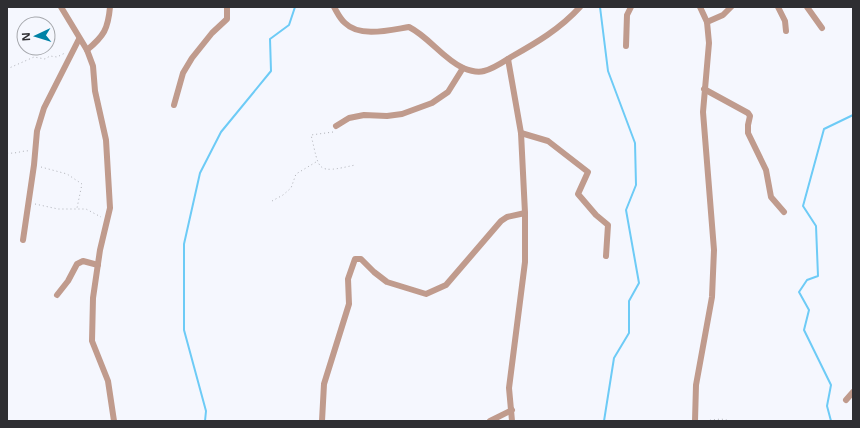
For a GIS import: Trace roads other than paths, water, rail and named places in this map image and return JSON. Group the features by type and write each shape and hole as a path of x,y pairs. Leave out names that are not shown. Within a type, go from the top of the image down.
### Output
{"street":[{"path":"61,7 87,50 92,66 96,97 106,140 110,196 93,298 92,340 108,381 114,421"},
{"path":"87,50 107,29 110,7"},
{"path":"174,105 186,68 204,42 227,19 227,7"},
{"path":"334,7 345,24 365,32 372,33 409,27 452,61 463,68 476,72 484,71 544,38 569,19 580,7"},
{"path":"626,46 627,15 630,7"},
{"path":"695,421 696,384 712,297 714,274 712,210 703,131 704,89 709,43 706,22 700,7"},
{"path":"706,22 723,15 731,7"},
{"path":"778,7 786,21 786,31"},
{"path":"807,7 822,28"},
{"path":"22,240 34,165 37,131 44,108 79,39"},
{"path":"508,59 521,133 525,214 525,262 509,388 512,421"},
{"path":"336,126 350,118 364,115 387,116 402,114 432,103 448,92 463,68"},
{"path":"704,89 748,113 750,116 748,133 766,170 771,197 784,212"},
{"path":"521,133 548,141 588,172 578,194 596,215 608,225 606,256"},
{"path":"322,421 324,384 349,304 348,279 355,259 361,259 387,282 426,294 446,285 501,221 507,217 525,214"},
{"path":"57,295 68,281 77,264 83,261 98,265"},
{"path":"846,400 853,392"},
{"path":"490,421 512,410"}],"waterway":[{"path":"205,421 206,411 184,330 184,244 200,173 221,132 271,71 270,39 289,25 295,7"},
{"path":"600,7 608,71 635,143 636,185 626,210 639,283 629,301 629,333 614,358 604,421"},
{"path":"831,421 827,406 831,385 804,330 809,310 799,292 807,280 818,276 816,226 803,206 824,129 853,115"}]}
